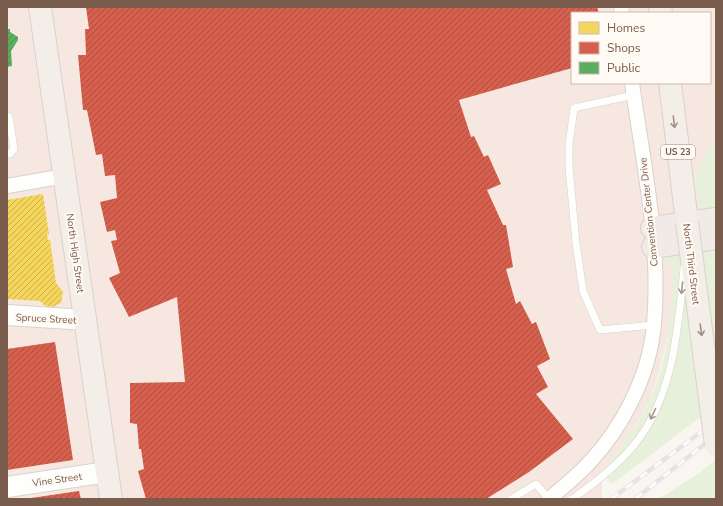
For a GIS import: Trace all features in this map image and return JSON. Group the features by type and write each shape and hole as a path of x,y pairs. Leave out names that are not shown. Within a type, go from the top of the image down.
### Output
{"highway":[{"path":"653,237 716,219"},
{"path":"653,237 716,238"}],"main road":[{"name":"North High Street","path":"40,7 111,499"},
{"name":"North Third Street","path":"670,84 716,445"}],"street":[{"name":"Convention Center Drive","path":"549,499 590,462 606,443 621,419 649,354 654,325 653,237 633,89"},
{"path":"7,186 65,176"},
{"name":"Spruce Street","path":"7,315 86,320"},
{"name":"Vine Street","path":"7,487 107,472"}],"lane":[{"path":"633,89 574,108 569,145 569,167 575,235 583,291 600,330 654,325"},
{"path":"7,116 9,117 14,149 10,154 7,154"},
{"path":"572,499 615,465 635,444 649,422 662,396 671,364 679,314 687,222"},
{"path":"511,499 536,484 549,499"}],"shaded area":[{"path":"7,7 716,7 716,136 695,174 700,209 665,256 673,264 673,297 668,337 657,379 649,402 633,429 602,473 602,499 7,499"}],"green space":[{"path":"716,136 716,208 700,209 695,174"},
{"path":"716,248 716,405 612,484 602,473 633,429 649,402 656,386 665,352 671,317 673,265 665,265 665,256"},
{"path":"716,459 716,499 659,499 701,472"}],"building: Homes":[{"path":"43,194 49,234 47,234 48,240 50,240 56,283 63,292 61,303 53,307 45,306 40,301 7,299 7,200"}],"building: Shops":[{"path":"86,7 597,7 599,12 571,12 571,68 459,100 471,137 474,136 484,157 488,155 501,184 487,190 503,225 506,225 513,267 506,269 516,304 520,301 532,324 536,322 550,359 537,366 548,387 536,394 573,439 529,472 486,499 146,499 138,471 144,469 141,449 139,449 137,424 130,423 130,383 185,382 177,297 129,317 109,278 120,273 111,241 117,240 115,230 107,232 100,202 117,198 115,175 105,176 102,154 96,155 87,110 83,110 78,55 86,55 85,29 89,29"},
{"path":"55,342 73,460 7,470 7,349"},
{"path":"79,491 81,499 31,499 31,498"}],"building: Public":[{"path":"7,29 10,29 10,32 18,37 18,40 11,51 12,66 7,67"}],"railway":[{"path":"611,499 716,421"},
{"path":"635,499 716,435"}]}
